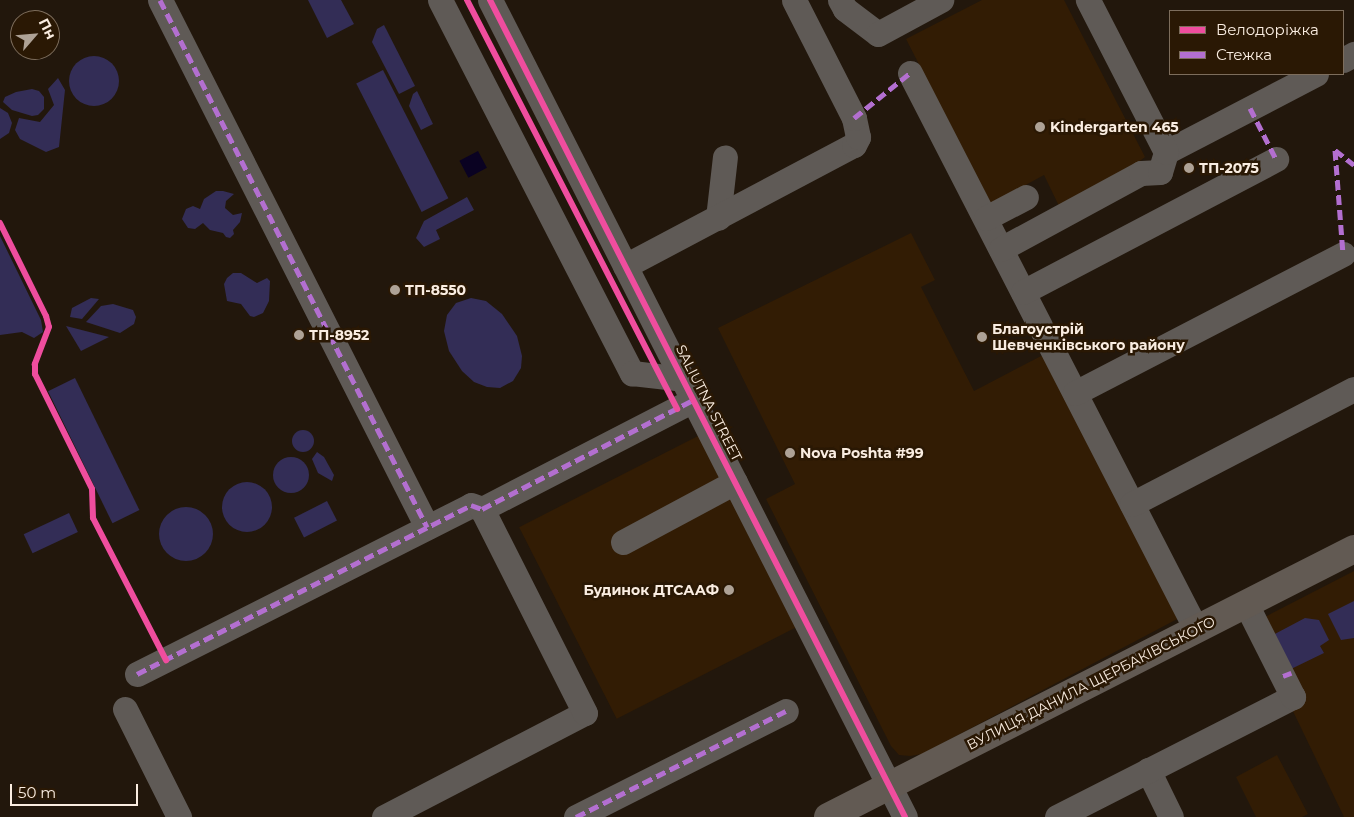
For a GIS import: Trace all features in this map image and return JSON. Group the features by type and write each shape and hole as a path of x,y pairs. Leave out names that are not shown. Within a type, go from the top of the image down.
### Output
{"main road":[{"name":"ВУЛИЦЯ ДАНИЛА ЩЕРБАКІВСЬКОГО","path":"828,817 1354,549"}],"street":[{"path":"160,0 427,527"},
{"path":"440,0 632,373 688,390"},
{"name":"SALIUTNA STREET","path":"490,0 905,817"},
{"path":"625,266 846,151 854,145 858,137 854,118 794,0"},
{"path":"840,0 845,9 878,34 941,0"},
{"path":"1001,249 1141,173 1160,172 1166,152 1091,1"},
{"path":"910,73 1196,629"},
{"path":"1166,152 1314,75"},
{"path":"718,218 725,156"},
{"path":"1023,292 1276,159"},
{"path":"986,218 1026,197"},
{"path":"1075,393 1343,254"},
{"path":"1132,504 1354,389"},
{"path":"482,509 688,390"},
{"path":"623,542 735,482"},
{"path":"138,674 471,505 482,509 584,713 384,817"},
{"path":"1057,817 1293,697 1246,604"},
{"path":"125,709 179,817"},
{"path":"576,817 614,808 786,711"},
{"path":"1148,770 1168,816"}],"shaded area":[{"path":"308,0 341,0 354,24 327,38"},
{"name":"Kindergarten 465","path":"982,0 1064,0 1145,157 1132,167 1059,206 1044,175 991,204 906,39"},
{"path":"384,25 415,86 399,94 372,42 377,29"},
{"path":"89,56 99,56 112,63 119,76 119,86 112,99 99,106 89,106 80,102 73,95 69,86 69,76 73,67 80,60"},
{"path":"383,70 448,198 422,212 356,84"},
{"path":"58,78 65,90 59,147 46,152 20,139 15,130 19,118 40,122 54,105 48,89"},
{"path":"32,89 39,91 44,97 44,109 38,115 32,116 12,110 3,102 5,97 16,92"},
{"path":"417,91 433,124 421,130 409,106 413,94"},
{"path":"0,108 8,113 12,123 9,133 0,139"},
{"path":"478,151 487,168 468,178 459,161"},
{"path":"216,191 234,194 226,201 225,208 233,215 242,213 240,222 233,230 234,234 230,238 226,237 223,233 210,230 203,223 195,229 188,228 182,219 186,209 193,206 200,209 204,199"},
{"path":"467,197 474,210 436,230 440,239 424,247 416,238 424,221"},
{"path":"911,233 935,280 921,287 974,391 1045,354 1181,617 922,754 910,756 899,755 891,746 766,499 795,484 718,328"},
{"path":"0,236 41,320 43,332 34,338 22,332 0,335"},
{"path":"233,273 241,273 257,283 267,278 270,281 269,301 263,313 254,317 250,316 241,304 227,301 224,284"},
{"path":"91,298 99,299 82,319 70,317 72,308"},
{"path":"471,298 486,301 502,314 517,336 522,356 521,368 513,381 500,388 487,387 474,382 462,371 449,351 444,331 447,315 456,303"},
{"path":"113,304 133,310 136,317 134,324 120,333 86,322 101,306"},
{"path":"66,326 109,337 81,351"},
{"path":"75,378 139,510 112,523 48,391"},
{"path":"303,430 311,433 314,441 311,449 303,452 295,449 292,441 295,433"},
{"path":"700,435 798,627 617,719 519,527"},
{"path":"317,452 324,457 334,475 332,481 318,473 312,459"},
{"path":"291,457 298,458 304,462 308,468 308,482 304,488 298,492 291,493 284,492 278,488 274,482 273,475 274,468 278,462 284,458"},
{"path":"242,482 252,482 265,489 272,502 272,512 265,525 252,532 242,532 233,528 226,521 222,512 222,502 226,493 233,486"},
{"path":"327,501 337,521 304,537 294,518"},
{"path":"186,507 196,509 205,515 211,524 213,534 211,544 205,553 196,559 186,561 176,559 167,553 161,544 159,534 161,524 167,515 176,509"},
{"path":"69,513 78,532 33,553 24,534"},
{"path":"1354,571 1354,817 1344,817 1251,624"},
{"path":"1354,601 1354,638 1341,640 1328,614"},
{"path":"1305,618 1319,620 1329,640 1320,646 1324,653 1289,670 1271,636"},
{"path":"1277,755 1308,814 1302,817 1256,817 1236,777"}],"marked path":[{"path":"160,0 427,527"},
{"path":"854,118 910,73"},
{"path":"1250,108 1276,159"},
{"path":"1335,150 1343,254"},
{"path":"1335,150 1354,165"},
{"path":"137,674 471,505 482,509 693,400"},
{"path":"1283,676 1291,673"},
{"path":"576,817 786,711"}],"cycle path":[{"path":"467,0 677,409"},
{"path":"490,0 905,817"},
{"path":"0,223 46,316 49,327 35,364 35,374 92,489 93,518 166,660"}],"place":[{"name":"Kindergarten 465","path":"1040,127"},
{"name":"ТП-2075","path":"1189,168"},
{"name":"ТП-8550","path":"395,290"},
{"name":"ТП-8952","path":"299,335"},
{"name":"Благоустрій Шевченківського району","path":"982,337"},
{"name":"Nova Poshta #99","path":"790,453"},
{"name":"Будинок ДТСААФ","path":"729,590"}]}
